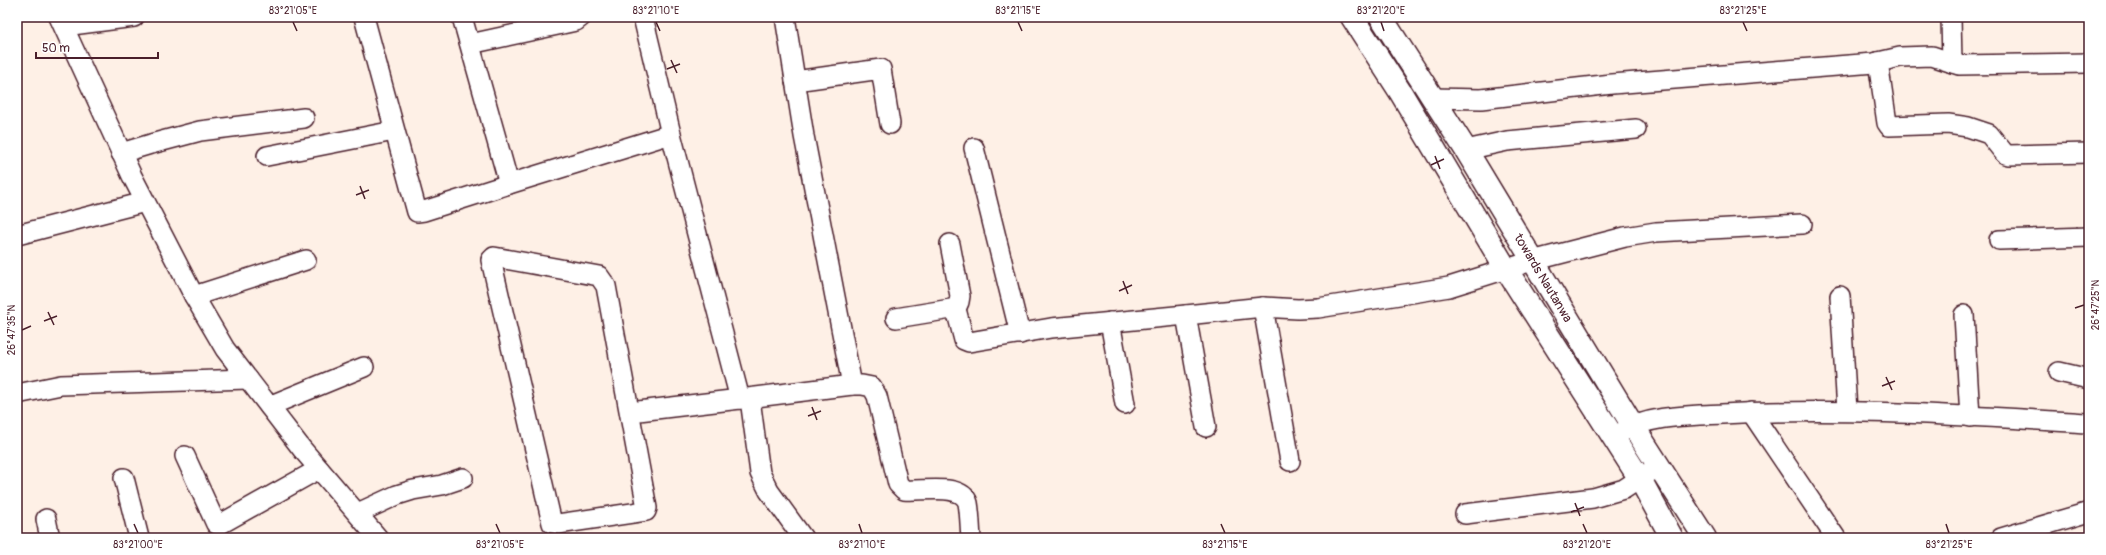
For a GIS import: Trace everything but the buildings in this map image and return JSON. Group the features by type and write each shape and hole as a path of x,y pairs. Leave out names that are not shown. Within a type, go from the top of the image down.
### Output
{"main road":[{"path":"1352,17 1402,93 1506,269 1640,479 1672,538"},
{"name":"towards Nautanwa","path":"1382,17 1466,150 1532,261 1633,425 1705,538"}],"street":[{"path":"134,17 61,22 145,202 194,296 225,348 319,469 378,538"},
{"path":"364,17 417,212 670,134"},
{"path":"462,17 509,184"},
{"path":"470,44 576,21 581,17"},
{"path":"643,17 670,134 745,399 760,473 769,491 803,538"},
{"path":"785,17 804,136 852,385"},
{"path":"1951,17 1952,63"},
{"path":"1432,98 1481,99 1612,84 1878,62 1900,57 1932,56 1952,63 1965,65 2089,63"},
{"path":"1878,62 1887,123 1892,128 1948,124 1968,127 1989,134 2005,154 2009,155 2089,153"},
{"path":"795,80 881,69 890,124"},
{"path":"122,153 200,131 304,118"},
{"path":"1466,150 1521,139 1636,128"},
{"path":"267,156 394,130"},
{"path":"974,148 1020,334"},
{"path":"17,235 145,202"},
{"path":"950,244 960,296 955,311 964,340 966,342 1110,322 1263,307 1298,309 1402,296 1449,287 1596,243 1656,232 1802,224"},
{"path":"1999,240 2089,237"},
{"path":"492,258 599,276 604,281 630,412 647,508 646,511 558,524 552,523 492,258"},
{"path":"194,296 306,260"},
{"path":"1840,296 1847,411"},
{"path":"1263,307 1290,461"},
{"path":"896,318 951,309 955,311"},
{"path":"1186,315 1206,427"},
{"path":"1964,315 1970,417"},
{"path":"1110,322 1125,404"},
{"path":"269,406 364,367"},
{"path":"2059,372 2089,379"},
{"path":"17,394 61,385 248,379"},
{"path":"630,412 852,385 862,385 872,388 877,396 898,484 904,490 953,490 962,494 967,502 972,538"},
{"path":"1614,437 1633,425 1673,417 1751,412 1847,411 2089,423"},
{"path":"1751,412 1836,538"},
{"path":"185,456 216,524 219,525 319,469"},
{"path":"1465,514 1593,498 1624,489 1659,466"},
{"path":"124,478 139,538"},
{"path":"358,513 408,491 442,485 464,478"},
{"path":"2001,538 2089,512"},
{"path":"46,519 50,538"}]}
